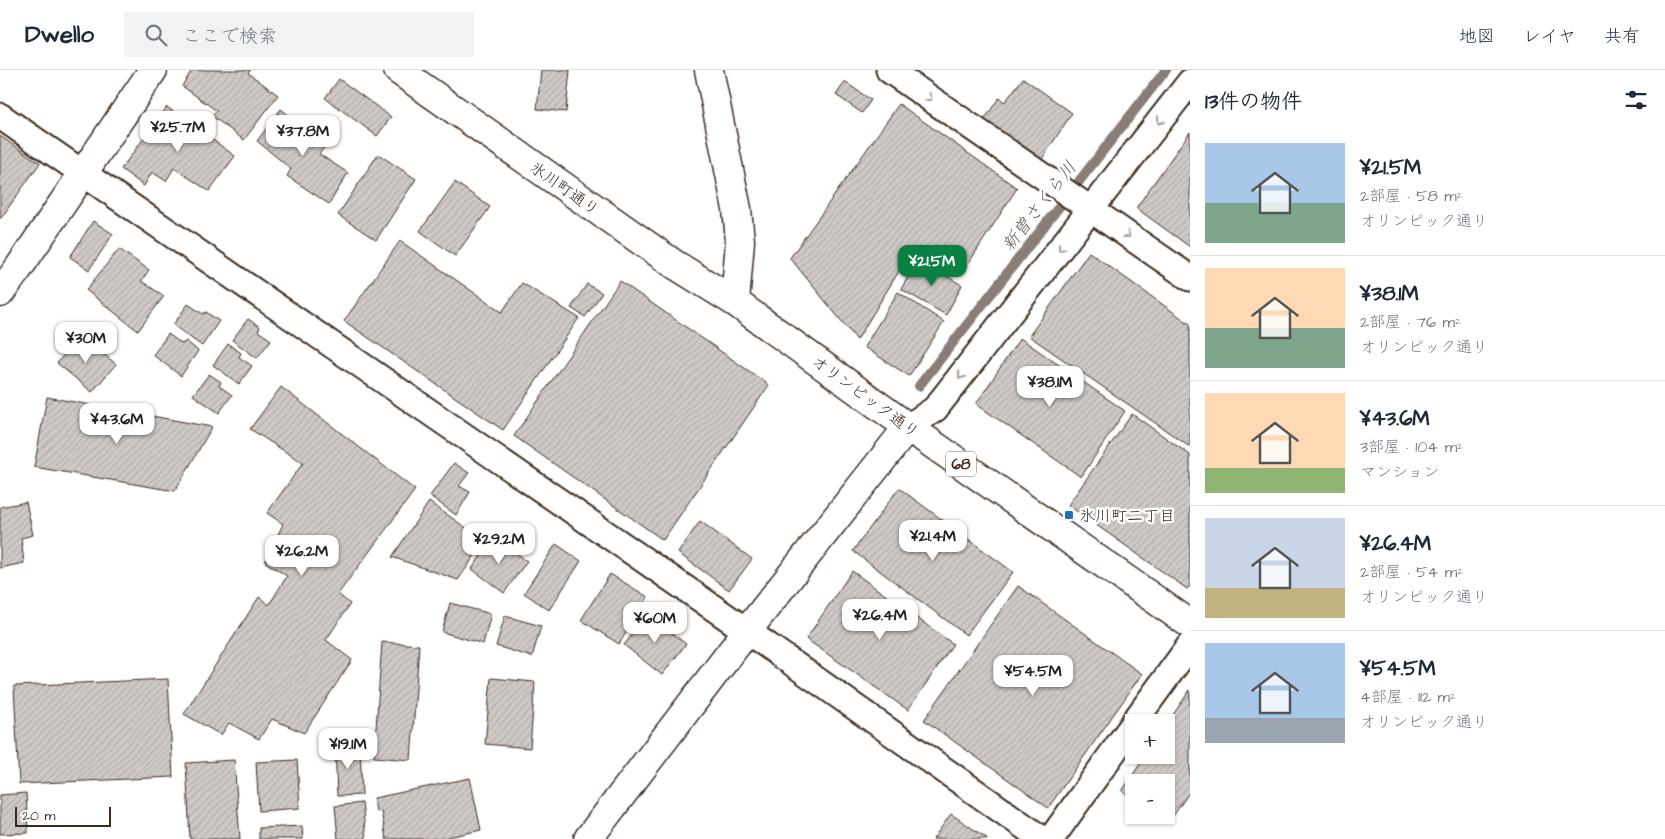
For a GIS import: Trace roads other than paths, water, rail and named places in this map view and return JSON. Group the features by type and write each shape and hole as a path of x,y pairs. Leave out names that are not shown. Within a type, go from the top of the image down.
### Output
{"street":[{"path":"0,293 153,70"},
{"name":"氷川町通り","path":"398,70 674,264 735,302"},
{"path":"709,70 737,209 740,241 735,302"},
{"path":"889,70 1190,278"},
{"path":"588,839 747,631 908,427 935,409 1089,208 1190,82"},
{"path":"0,116 747,631 1042,839"},
{"name":"オリンピック通り","path":"735,302 908,427 1190,624"},
{"path":"1140,714 1190,645"},
{"path":"1051,839 1125,736"}],"waterway":[{"name":"新曽さくら川","path":"919,386 1166,70"}],"place":[{"name":"氷川町二丁目","path":"1069,515"}]}
